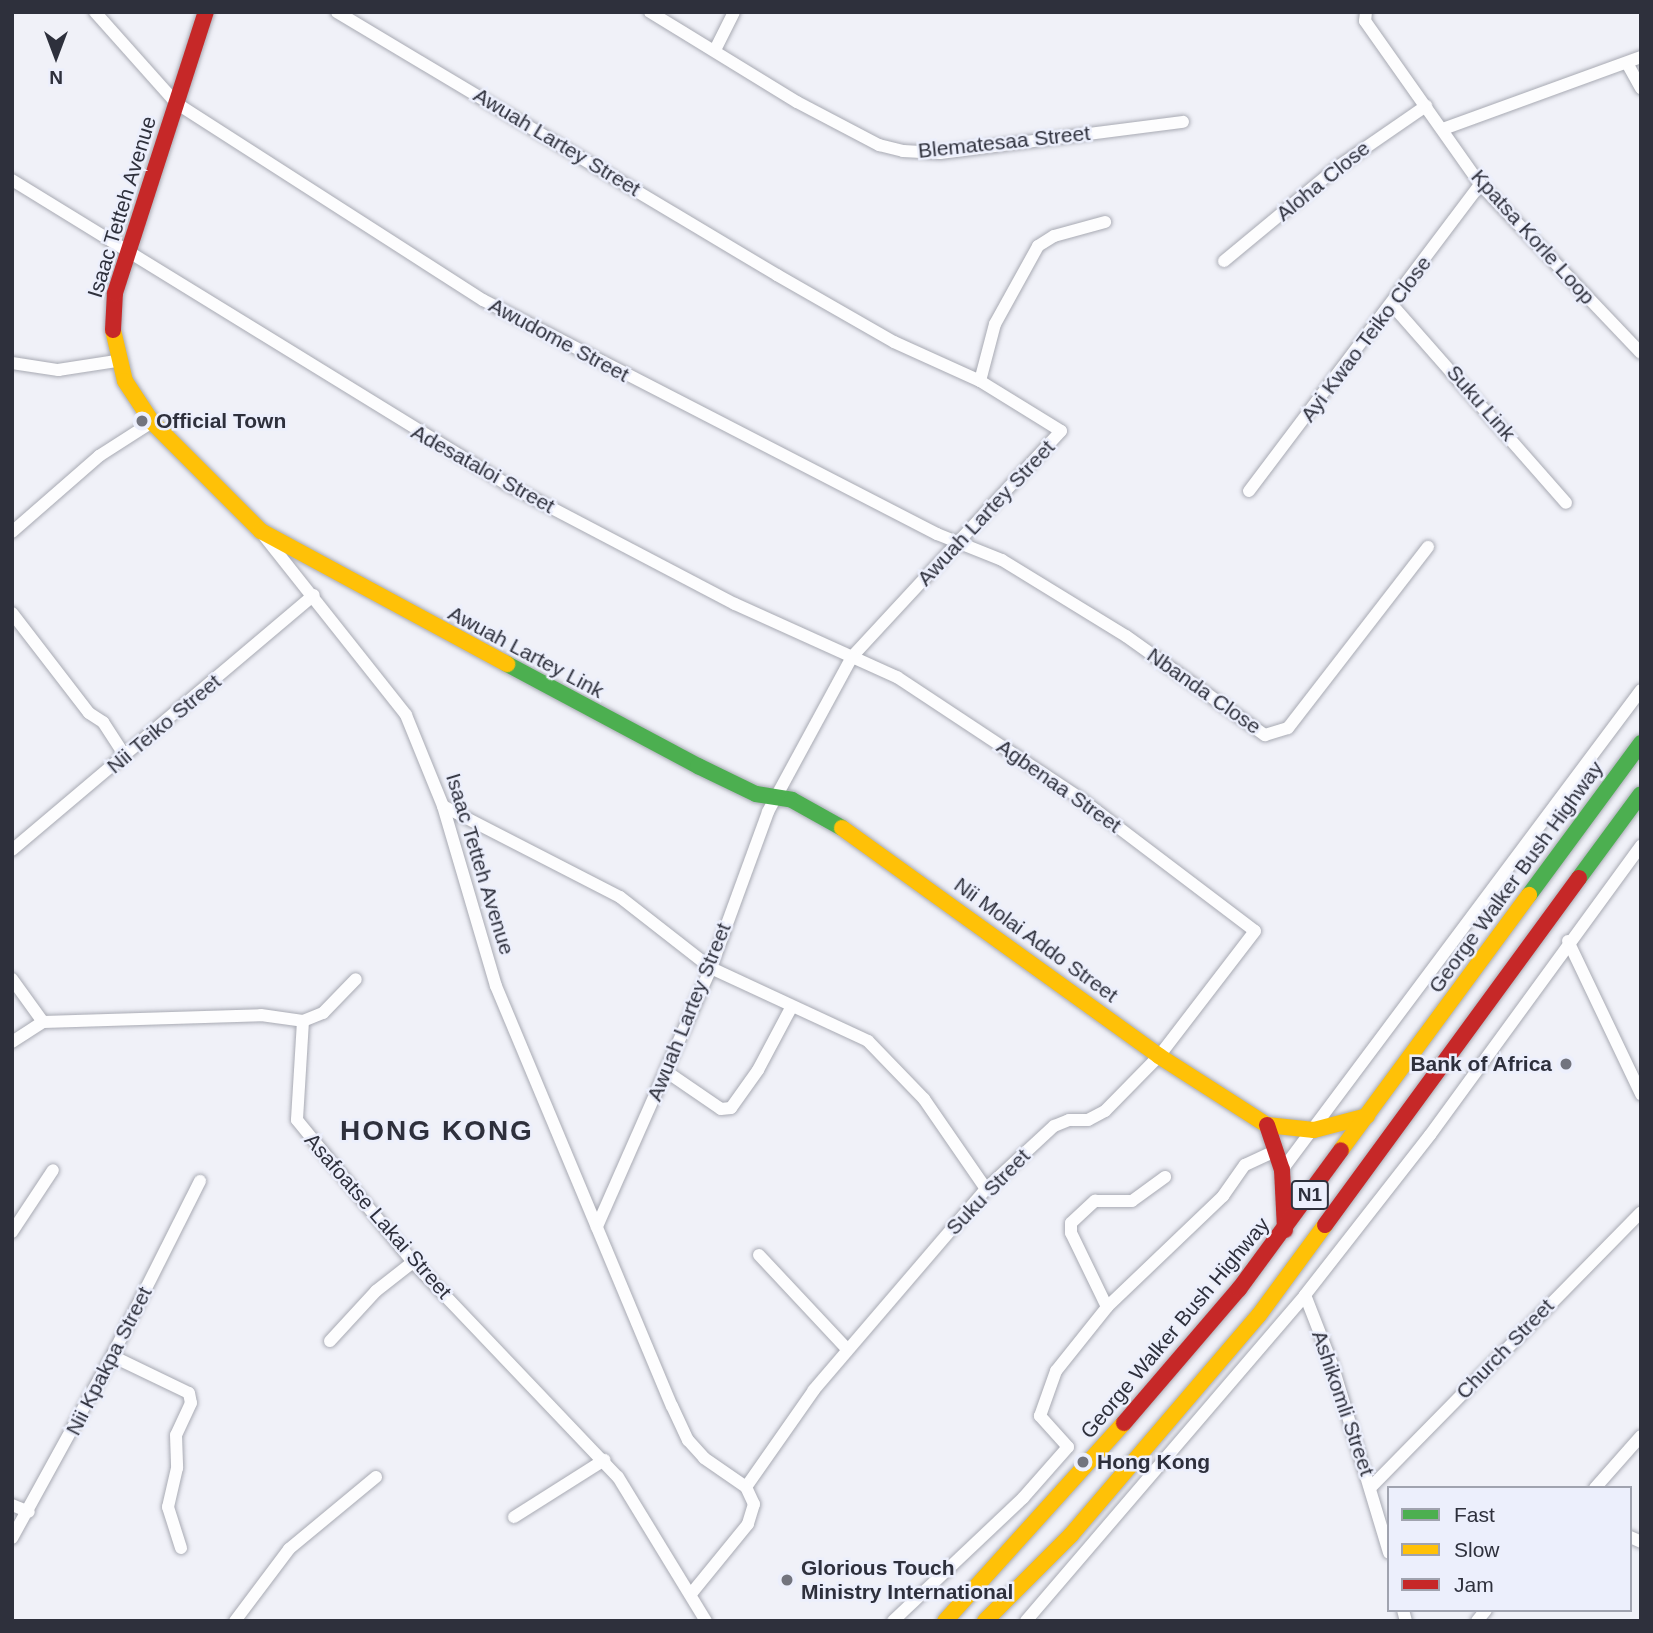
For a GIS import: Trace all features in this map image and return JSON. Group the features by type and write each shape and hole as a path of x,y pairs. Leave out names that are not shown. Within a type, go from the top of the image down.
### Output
{"main road":[{"name":"Isaac Tetteh Avenue","path":"206,12 127,254 111,315 116,361 152,422 261,531"},
{"name":"Awuah Lartey Link","path":"261,531 698,766 757,794 776,795"},
{"name":"George Walker Bush Highway","path":"945,1621 1044,1515 1285,1230 1641,743"},
{"name":"N1","path":"985,1621 1071,1535 1259,1315 1641,794"},
{"name":"Nii Molai Addo Street","path":"776,795 824,815 898,865 1159,1056 1267,1125 1314,1130 1367,1116"},
{"path":"1267,1125 1282,1170 1285,1230"}],"street":[{"name":"Awudome Street","path":"95,12 176,103 483,300 961,542"},
{"name":"Awuah Lartey Street","path":"337,12 847,315 980,382 1061,431 852,657 776,795 711,968 597,1227"},
{"name":"Blematesaa Street","path":"650,12 797,102 879,145 903,151 940,153 1183,122"},
{"path":"715,50 734,12"},
{"name":"Kpatsa Korle Loop","path":"1366,12 1365,21 1480,184 1641,353"},
{"path":"1443,129 1641,57"},
{"path":"1627,63 1641,89"},
{"name":"Aloha Close","path":"1224,261 1339,166 1426,106"},
{"name":"Adesataloi Street","path":"12,180 127,254 508,485 735,604 852,657"},
{"name":"Ayi Kwao Teiko Close","path":"1249,491 1393,306 1480,184"},
{"path":"980,382 995,324 1038,246 1062,233 1105,222"},
{"name":"Suku Link","path":"1393,306 1566,503"},
{"path":"12,363 58,370 116,361"},
{"path":"12,532 99,456 152,422"},
{"name":"Isaac Tetteh Avenue","path":"261,531 314,594 406,715 443,806 496,986 688,1440 704,1458 746,1487"},
{"name":"Nbanda Close","path":"961,542 1002,560 1126,636 1265,735 1288,728 1428,547"},
{"name":"Nii Teiko Street","path":"12,850 314,594"},
{"path":"12,613 125,756"},
{"name":"Agbenaa Street","path":"852,657 897,677 1081,799 1255,931"},
{"path":"1282,1170 1641,690"},
{"path":"443,806 620,897 711,968 868,1041 924,1099 986,1189"},
{"path":"1026,1621 1305,1295 1430,1135 1568,941 1641,846"},
{"name":"Suku Street","path":"746,1487 847,1349 986,1189 1054,1126 1069,1120 1088,1120 1105,1111 1159,1056 1255,931"},
{"path":"1568,941 1641,1094"},
{"path":"12,979 43,1022"},
{"path":"12,1042 43,1022 206,1015 272,1016 303,1021 323,1013 356,979"},
{"path":"667,1072 721,1109 732,1108 758,1070 792,1006"},
{"name":"Asafoatse Lakai Street","path":"303,1021 297,1120 413,1262 604,1460 636,1501 706,1621"},
{"path":"894,1621 1023,1498 1068,1447 1040,1416 1056,1371 1107,1307 1223,1196 1245,1165 1277,1150"},
{"path":"12,1232 54,1170"},
{"path":"1107,1307 1070,1223 1095,1200 1132,1201 1165,1177"},
{"name":"Nii Kpakpa Street","path":"12,1538 29,1512 112,1356 200,1181"},
{"name":"Church Street","path":"1371,1487 1641,1212"},
{"path":"759,1255 847,1349"},
{"path":"330,1341 376,1291 413,1262"},
{"name":"Ashikomli Street","path":"1305,1295 1371,1487 1387,1546"},
{"path":"112,1356 190,1393 191,1403 176,1435 177,1468 168,1507 181,1548"},
{"path":"1597,1486 1641,1436"},
{"path":"514,1517 604,1460"},
{"path":"234,1621 289,1549 376,1477"},
{"path":"691,1594 753,1514 754,1504 746,1487"},
{"path":"12,1505 29,1512"}],"traffic: fast":[{"path":"507,664 698,766 756,794 792,800 842,828"},
{"path":"1529,895 1641,743"},
{"path":"1579,878 1641,794"}],"traffic: slow":[{"path":"113,330 125,381 152,422 261,531 507,664"},
{"path":"842,828 1159,1056 1267,1125 1314,1130 1367,1116"},
{"path":"1341,1150 1529,895"},
{"path":"985,1621 1071,1535 1259,1315 1325,1225"},
{"path":"945,1621 1124,1423"}],"traffic: jam":[{"path":"113,330 115,293 206,12"},
{"path":"1325,1225 1579,878"},
{"path":"1267,1125 1282,1170 1285,1230"},
{"path":"1124,1423 1239,1289 1341,1150"}],"place":[{"name":"Official Town","path":"142,421"},
{"name":"Bank of Africa","path":"1566,1064"},
{"name":"Hong Kong","path":"1083,1462"},
{"name":"Glorious Touch Ministry International","path":"787,1580"}],"district":[{"name":"HONG KONG","path":"437,1131"}]}
